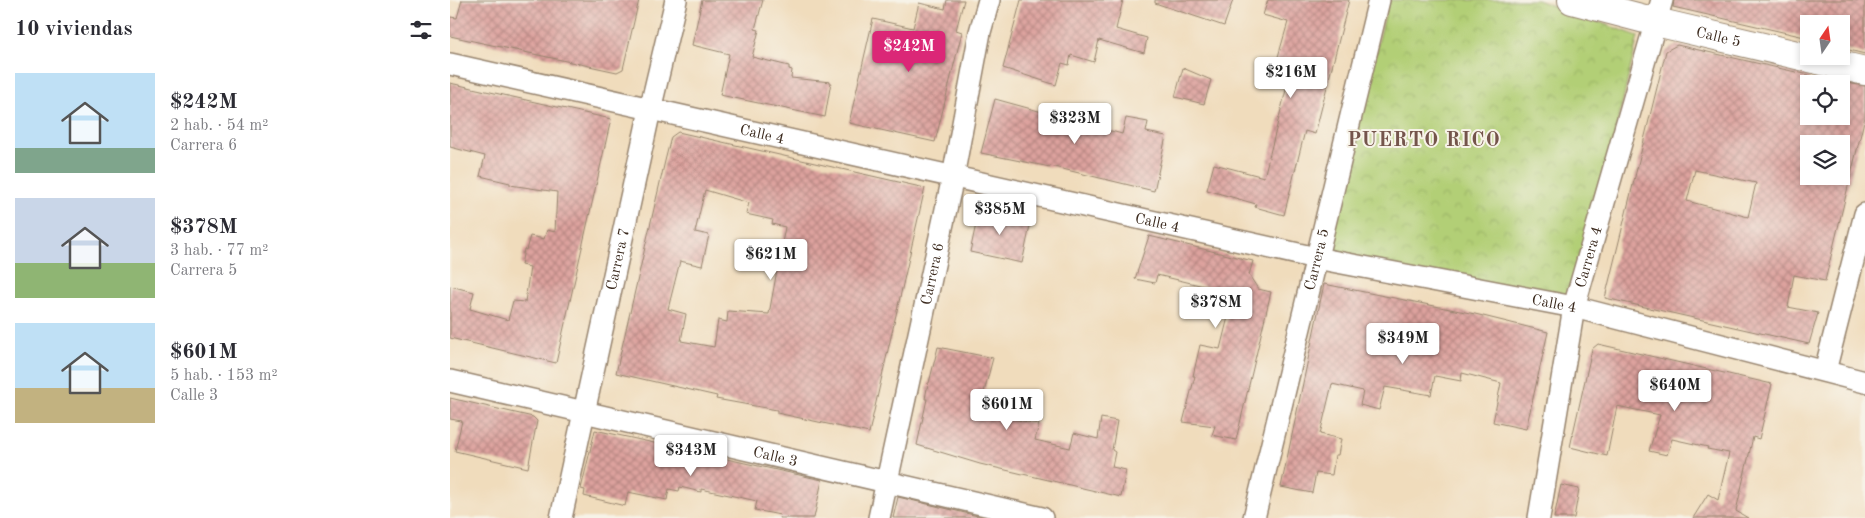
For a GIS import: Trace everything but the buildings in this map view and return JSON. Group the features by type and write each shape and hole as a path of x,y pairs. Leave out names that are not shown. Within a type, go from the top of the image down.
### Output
{"street":[{"name":"Carrera 7","path":"561,518 650,110 676,0"},
{"name":"Carrera 6","path":"879,518 953,177 980,32 989,0"},
{"name":"Carrera 5","path":"1254,518 1379,0"},
{"name":"Calle 5","path":"1572,0 1659,11 1865,71"},
{"name":"Carrera 4","path":"1539,518 1574,307 1659,11"},
{"name":"Calle 4","path":"450,64 1316,258 1574,307 1865,382"},
{"path":"1825,371 1865,214"},
{"name":"Calle 3","path":"450,381 1042,518"}],"green space":[{"path":"1389,0 1537,0 1638,36 1574,307 1324,255"}],"district":[{"name":"PUERTO RICO","path":"1424,139"}]}
